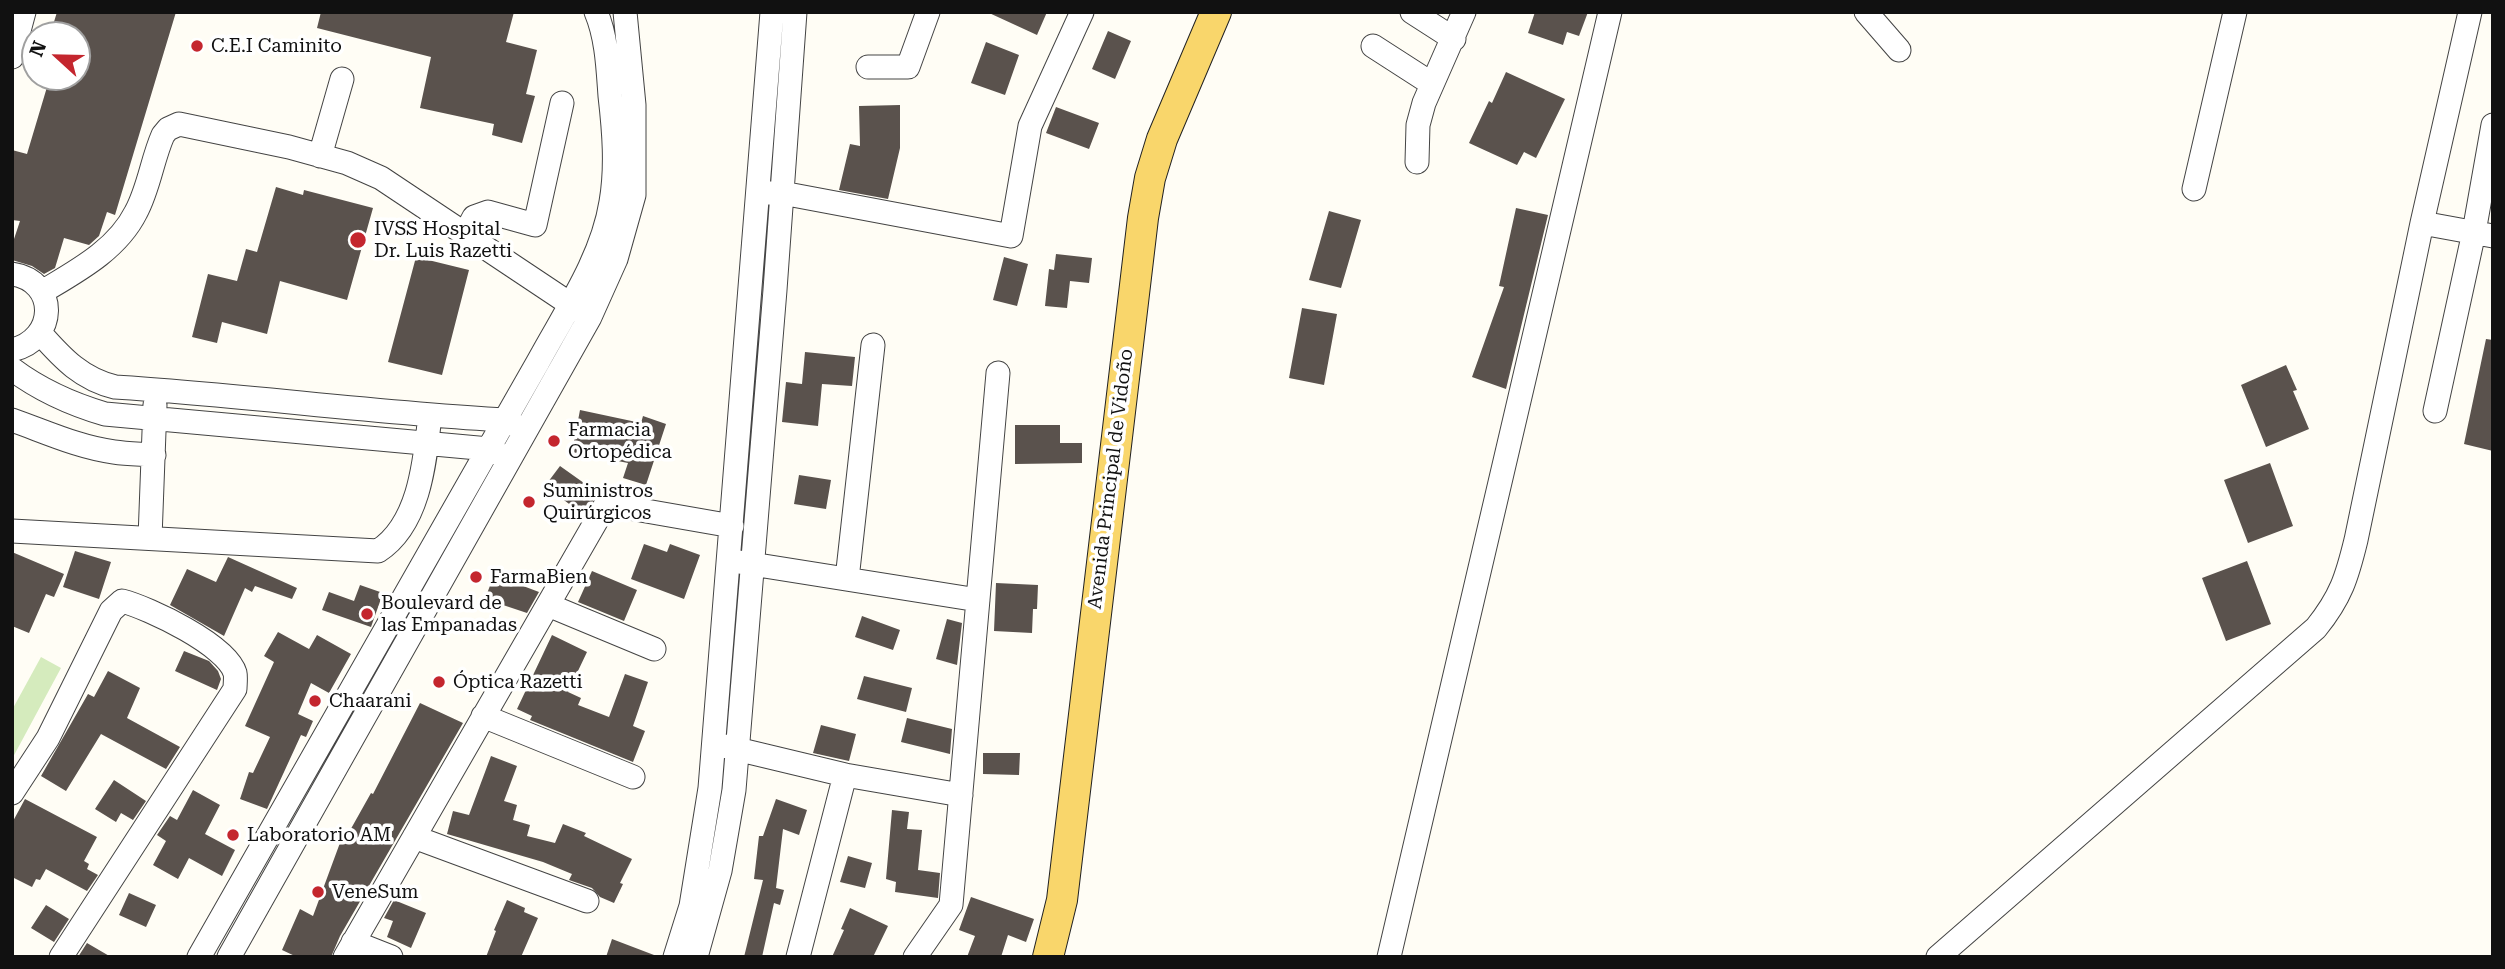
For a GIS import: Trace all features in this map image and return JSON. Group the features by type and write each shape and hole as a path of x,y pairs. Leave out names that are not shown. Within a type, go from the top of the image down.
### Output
{"main road":[{"name":"Avenida Principal de Vidoño","path":"1048,957 1062,900 1143,218 1150,178 1162,139 1216,12"}],"street":[{"path":"12,57 24,12"},
{"path":"199,957 489,449 569,304 601,236 611,205 615,173 607,69 596,12"},
{"path":"229,957 511,460 590,317 617,259 634,195 634,105 625,12"},
{"path":"676,957 691,905 705,828 714,743 772,12"},
{"path":"696,957 720,871 734,790 795,12"},
{"path":"868,66 908,67 928,12"},
{"path":"758,193 782,193 1011,236 1030,126 1082,12"},
{"path":"1412,12 1454,38"},
{"path":"1417,162 1418,125 1432,84 1464,12"},
{"path":"1390,957 1610,12"},
{"path":"1866,12 1899,50"},
{"path":"2194,189 2235,12"},
{"path":"1938,957 2316,628 2332,607 2346,580 2356,540 2422,223 2470,12"},
{"path":"1373,46 1432,84"},
{"path":"320,156 342,79"},
{"path":"465,234 474,217 488,212 535,225 562,103"},
{"path":"42,292 83,268 109,247 124,230 136,212 163,135 173,125 179,124 347,163 381,178 590,317"},
{"path":"2435,411 2483,234 2493,125"},
{"path":"2422,223 2483,234"},
{"path":"12,274 26,278 42,292 47,313 41,334 33,342 12,351"},
{"path":"41,334 74,369 94,381 115,387 262,397 505,420 527,431"},
{"path":"847,579 873,345"},
{"path":"12,369 50,393 105,414 489,449 511,460"},
{"path":"915,957 951,905 998,373"},
{"path":"150,538 156,390"},
{"path":"12,531 378,551 395,536 410,511 420,481 430,415"},
{"path":"12,420 88,447 114,452 154,454"},
{"path":"391,957 349,949 606,504 732,526"},
{"path":"729,561 978,600"},
{"path":"12,793 48,738 111,611 122,601 140,606 189,630 226,659 235,672 235,689 61,957"},
{"path":"548,606 654,649"},
{"path":"484,716 632,777"},
{"path":"714,743 845,775 961,795"},
{"path":"798,957 845,775"},
{"path":"414,836 587,901"}],"green space":[{"path":"41,657 61,668 12,759 12,710"}],"building":[{"path":"57,12 176,12 115,215 107,212 99,236 89,245 64,238 55,268 44,274 32,266 12,260 12,245 20,221 12,220 12,150 27,154 46,91 91,91 91,21 54,21"},
{"path":"321,12 514,12 506,42 537,50 526,94 535,96 522,143 492,135 494,124 420,108 431,57 317,28"},
{"path":"987,12 1047,12 1037,35"},
{"path":"1535,12 1588,12 1579,36 1567,32 1563,45 1528,33"},
{"path":"1108,31 1131,41 1115,79 1092,69"},
{"path":"986,42 1019,55 1005,95 971,83"},
{"path":"1506,72 1565,99 1536,158 1524,152 1517,165 1469,143"},
{"path":"900,105 900,148 888,199 839,190 850,144 860,146 859,106"},
{"path":"1056,107 1099,123 1089,149 1046,133"},
{"path":"276,187 303,195 304,190 373,208 347,300 280,281 267,334 222,322 217,343 192,337 208,274 237,281 246,249 257,252"},
{"path":"1516,208 1548,215 1506,389 1472,377 1504,287 1499,286"},
{"path":"1329,211 1361,220 1341,288 1309,280"},
{"path":"1056,254 1092,258 1089,283 1070,281 1067,308 1045,306 1049,269 1054,270"},
{"path":"416,257 469,270 442,375 388,362"},
{"path":"1004,257 1028,264 1017,306 993,300"},
{"path":"1302,308 1337,314 1324,385 1289,378"},
{"path":"2486,339 2493,340 2493,451 2464,444"},
{"path":"805,352 855,357 852,386 822,384 818,426 782,422 786,382 802,384"},
{"path":"2286,365 2297,390 2293,391 2309,429 2266,447 2241,385"},
{"path":"580,410 641,423 643,416 666,424 646,485 623,478 628,463 572,452"},
{"path":"1015,425 1060,425 1060,443 1082,443 1082,463 1015,464"},
{"path":"2270,463 2293,526 2248,543 2224,480"},
{"path":"560,466 598,493 584,515 545,486"},
{"path":"799,475 831,480 826,509 794,504"},
{"path":"644,544 667,552 670,544 700,555 684,599 631,579"},
{"path":"75,551 111,562 99,599 63,587"},
{"path":"12,552 64,574 54,597 46,594 29,633 12,626"},
{"path":"228,557 297,588 292,599 255,586 252,592 245,588 224,636 170,605 187,569 216,582"},
{"path":"2247,561 2271,624 2226,641 2202,578"},
{"path":"592,571 637,590 624,621 578,602"},
{"path":"494,575 539,592 527,613 485,599"},
{"path":"996,583 1038,585 1032,633 994,631"},
{"path":"360,585 383,593 371,627 322,610 329,592 354,601"},
{"path":"862,616 900,630 893,650 855,637"},
{"path":"947,619 962,623 957,665 936,659"},
{"path":"278,632 309,649 317,635 351,654 329,693 311,683 298,714 313,721 306,737 301,735 267,809 240,799 249,772 253,773 270,737 245,726 274,662 264,656"},
{"path":"552,635 587,652 568,692 581,698 578,705 609,717 625,674 648,682 633,726 645,731 633,762 530,720 532,716 517,709"},
{"path":"184,651 209,661 218,671 221,679 217,690 175,671"},
{"path":"108,671 140,688 127,718 180,747 166,769 101,734 66,791 41,776 88,694 94,697"},
{"path":"864,676 912,688 906,712 857,699"},
{"path":"420,703 463,723 340,936 331,957 297,957 282,950 300,909 313,916 344,832 348,834 371,793 373,794"},
{"path":"907,718 952,729 950,754 901,742"},
{"path":"821,725 856,734 849,761 813,753"},
{"path":"983,753 1020,753 1019,775 983,774"},
{"path":"491,756 517,766 504,801 517,805 513,820 530,825 527,836 555,843 563,824 586,833 584,836 632,859 614,903 600,897 592,888 569,880 572,874 543,862 447,834 453,811 469,815"},
{"path":"114,780 146,801 133,820 121,813 116,822 95,809"},
{"path":"193,790 220,805 205,834 235,850 222,876 189,858 178,879 153,865 166,841 157,835 170,816 177,820"},
{"path":"25,799 97,837 84,861 89,864 87,869 98,875 87,891 46,869 32,887 12,877 12,823"},
{"path":"776,799 807,810 799,835 783,829 776,888 784,890 780,905 774,903 762,957 744,957 763,880 754,879 759,836 763,836"},
{"path":"892,810 909,812 907,829 922,830 918,870 940,873 938,898 895,892 896,882 886,879"},
{"path":"848,856 872,863 865,888 840,882"},
{"path":"129,893 156,905 146,927 119,915"},
{"path":"971,897 1034,919 1026,942 1008,935 1001,957 967,957 975,936 959,930"},
{"path":"394,900 426,913 411,948 387,937 393,921 384,918"},
{"path":"507,900 525,908 524,912 538,918 521,957 486,957 496,931 494,930"},
{"path":"46,905 69,919 54,942 31,928"},
{"path":"850,908 888,926 873,957 832,957"},
{"path":"612,939 654,955 654,957 606,957"},
{"path":"87,943 111,957 78,957"}],"place":[{"name":"C.E.I Caminito","path":"197,46"},
{"name":"IVSS Hospital Dr. Luis Razetti","path":"358,240"},
{"name":"Farmacia Ortopédica","path":"554,441"},
{"name":"Suministros Quirúrgicos","path":"529,502"},
{"name":"FarmaBien","path":"476,577"},
{"name":"Boulevard de las Empanadas","path":"367,614"},
{"name":"Óptica Razetti","path":"439,682"},
{"name":"Chaarani","path":"315,701"},
{"name":"Laboratorio AM","path":"233,835"},
{"name":"VeneSum","path":"318,892"}]}
